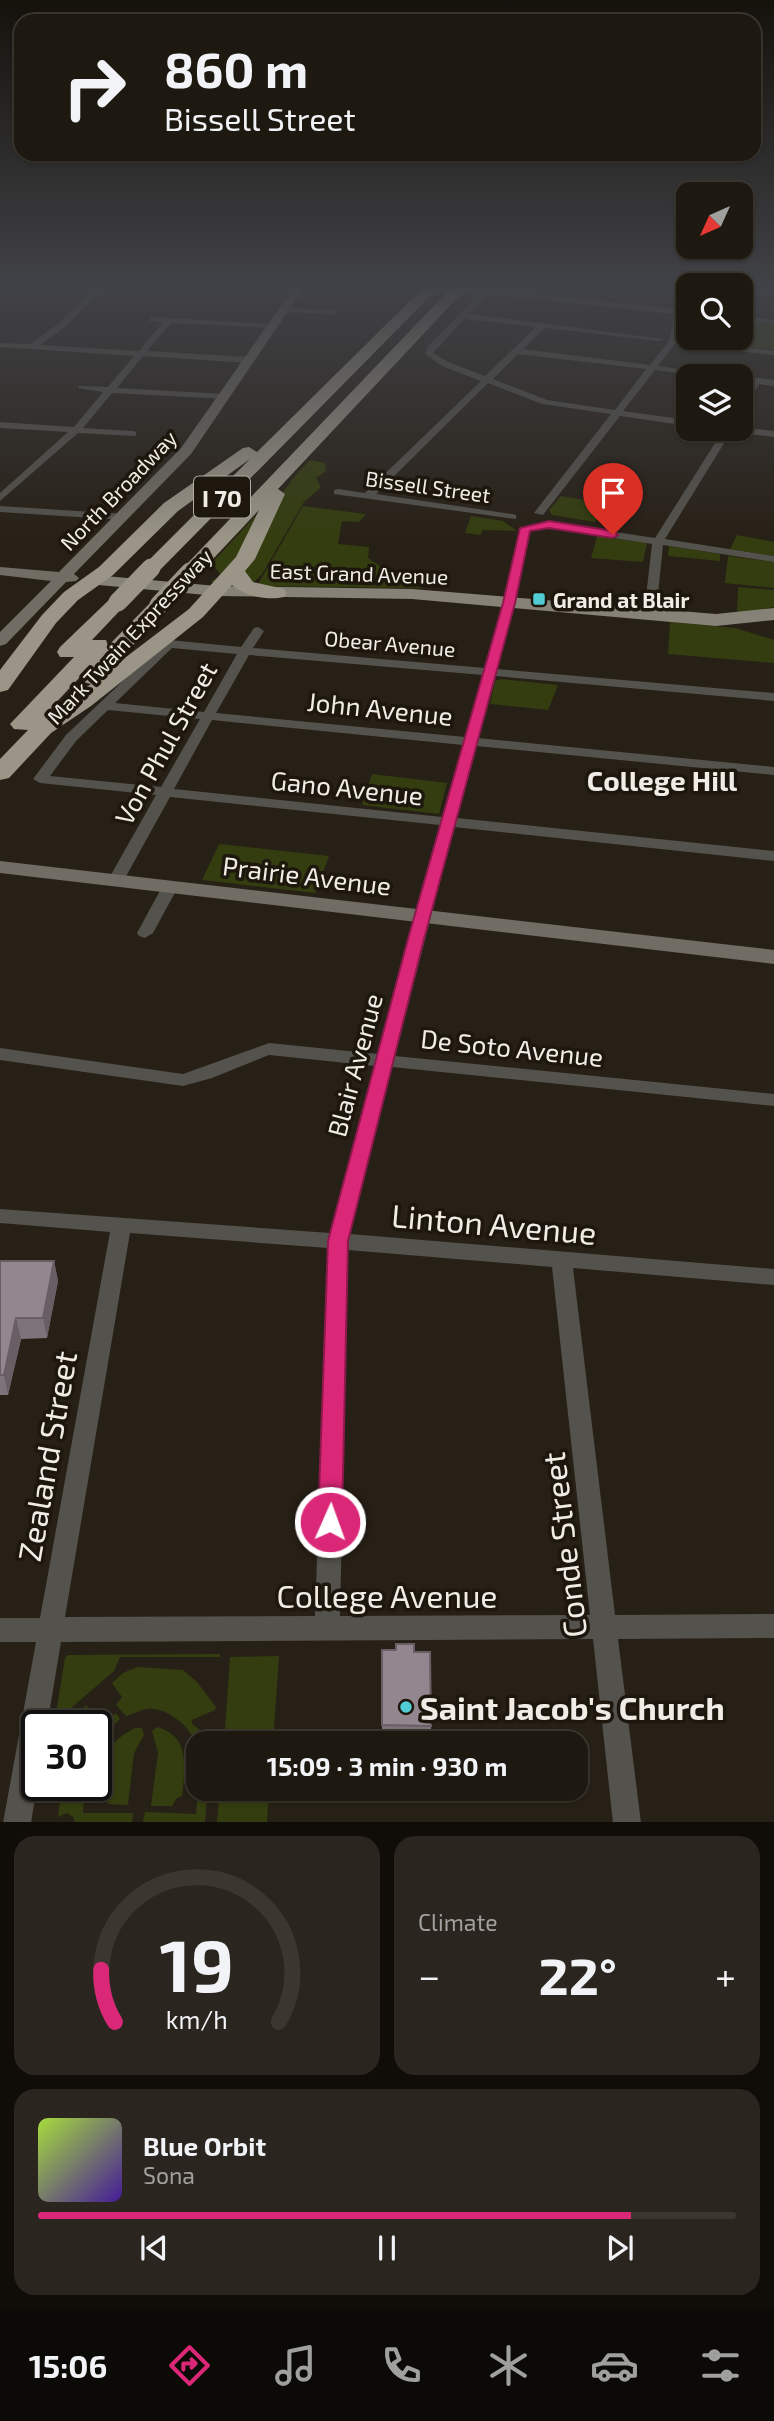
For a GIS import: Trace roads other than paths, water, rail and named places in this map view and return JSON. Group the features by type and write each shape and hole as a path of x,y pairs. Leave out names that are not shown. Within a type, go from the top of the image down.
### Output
{"highway":[{"name":"Mark Twain Expressway","path":"0,719 138,604 171,570 294,426 354,371"},
{"path":"171,570 364,371"},
{"name":"Mark Twain Expressway","path":"0,774 43,728 138,604 171,570 290,467 373,371"},
{"path":"0,685 57,610 94,580 182,498 275,435 294,426"},
{"path":"43,728 83,701 184,623 217,591 248,553 290,467"},
{"path":"234,572 237,581 244,586 277,593"},
{"path":"0,746 138,604"}],"main road":[{"name":"North Broadway","path":"0,641 186,451 242,371"},
{"name":"East Grand Avenue","path":"0,570 217,591 392,593 716,620 774,632"},
{"name":"East Grand Avenue","path":"716,620 774,614"},
{"name":"Prairie Avenue","path":"0,867 774,957"}],"street":[{"path":"0,498 77,429 125,371"},
{"path":"463,371 545,402 676,421"},
{"path":"367,497 496,371"},
{"path":"649,371 525,514 513,523 525,528 549,524 774,559"},
{"path":"753,379 774,383"},
{"path":"753,387 758,379"},
{"path":"82,387 224,397"},
{"path":"0,425 134,434"},
{"path":"753,432 774,434"},
{"path":"650,614 658,542 722,441"},
{"name":"Bissell Street","path":"338,492 525,514"},
{"path":"0,509 124,517"},
{"path":"525,514 550,518 549,524"},
{"name":"Blair Avenue","path":"327,1629 338,1241 422,917 509,603 525,528"},
{"name":"Von Phul Street","path":"116,880 258,631"},
{"name":"Obear Avenue","path":"107,706 169,644 774,697"},
{"name":"John Avenue","path":"107,706 774,771"},
{"name":"Gano Avenue","path":"107,706 71,738 40,779 774,856"},
{"path":"145,933 170,887"},
{"name":"De Soto Avenue","path":"0,1055 183,1080 198,1078 253,1053 269,1049 774,1100"},
{"name":"Linton Avenue","path":"0,1216 774,1277"},
{"name":"Zealand Street","path":"17,1822 121,1226"},
{"name":"Conde Street","path":"562,1261 627,1822"},
{"name":"College Avenue","path":"0,1630 774,1626"}],"place":[{"name":"Grand at Blair","path":"539,599"},
{"name":"Saint Jacob's Church","path":"406,1707"}],"district":[{"name":"College Hill","path":"662,780"}]}
